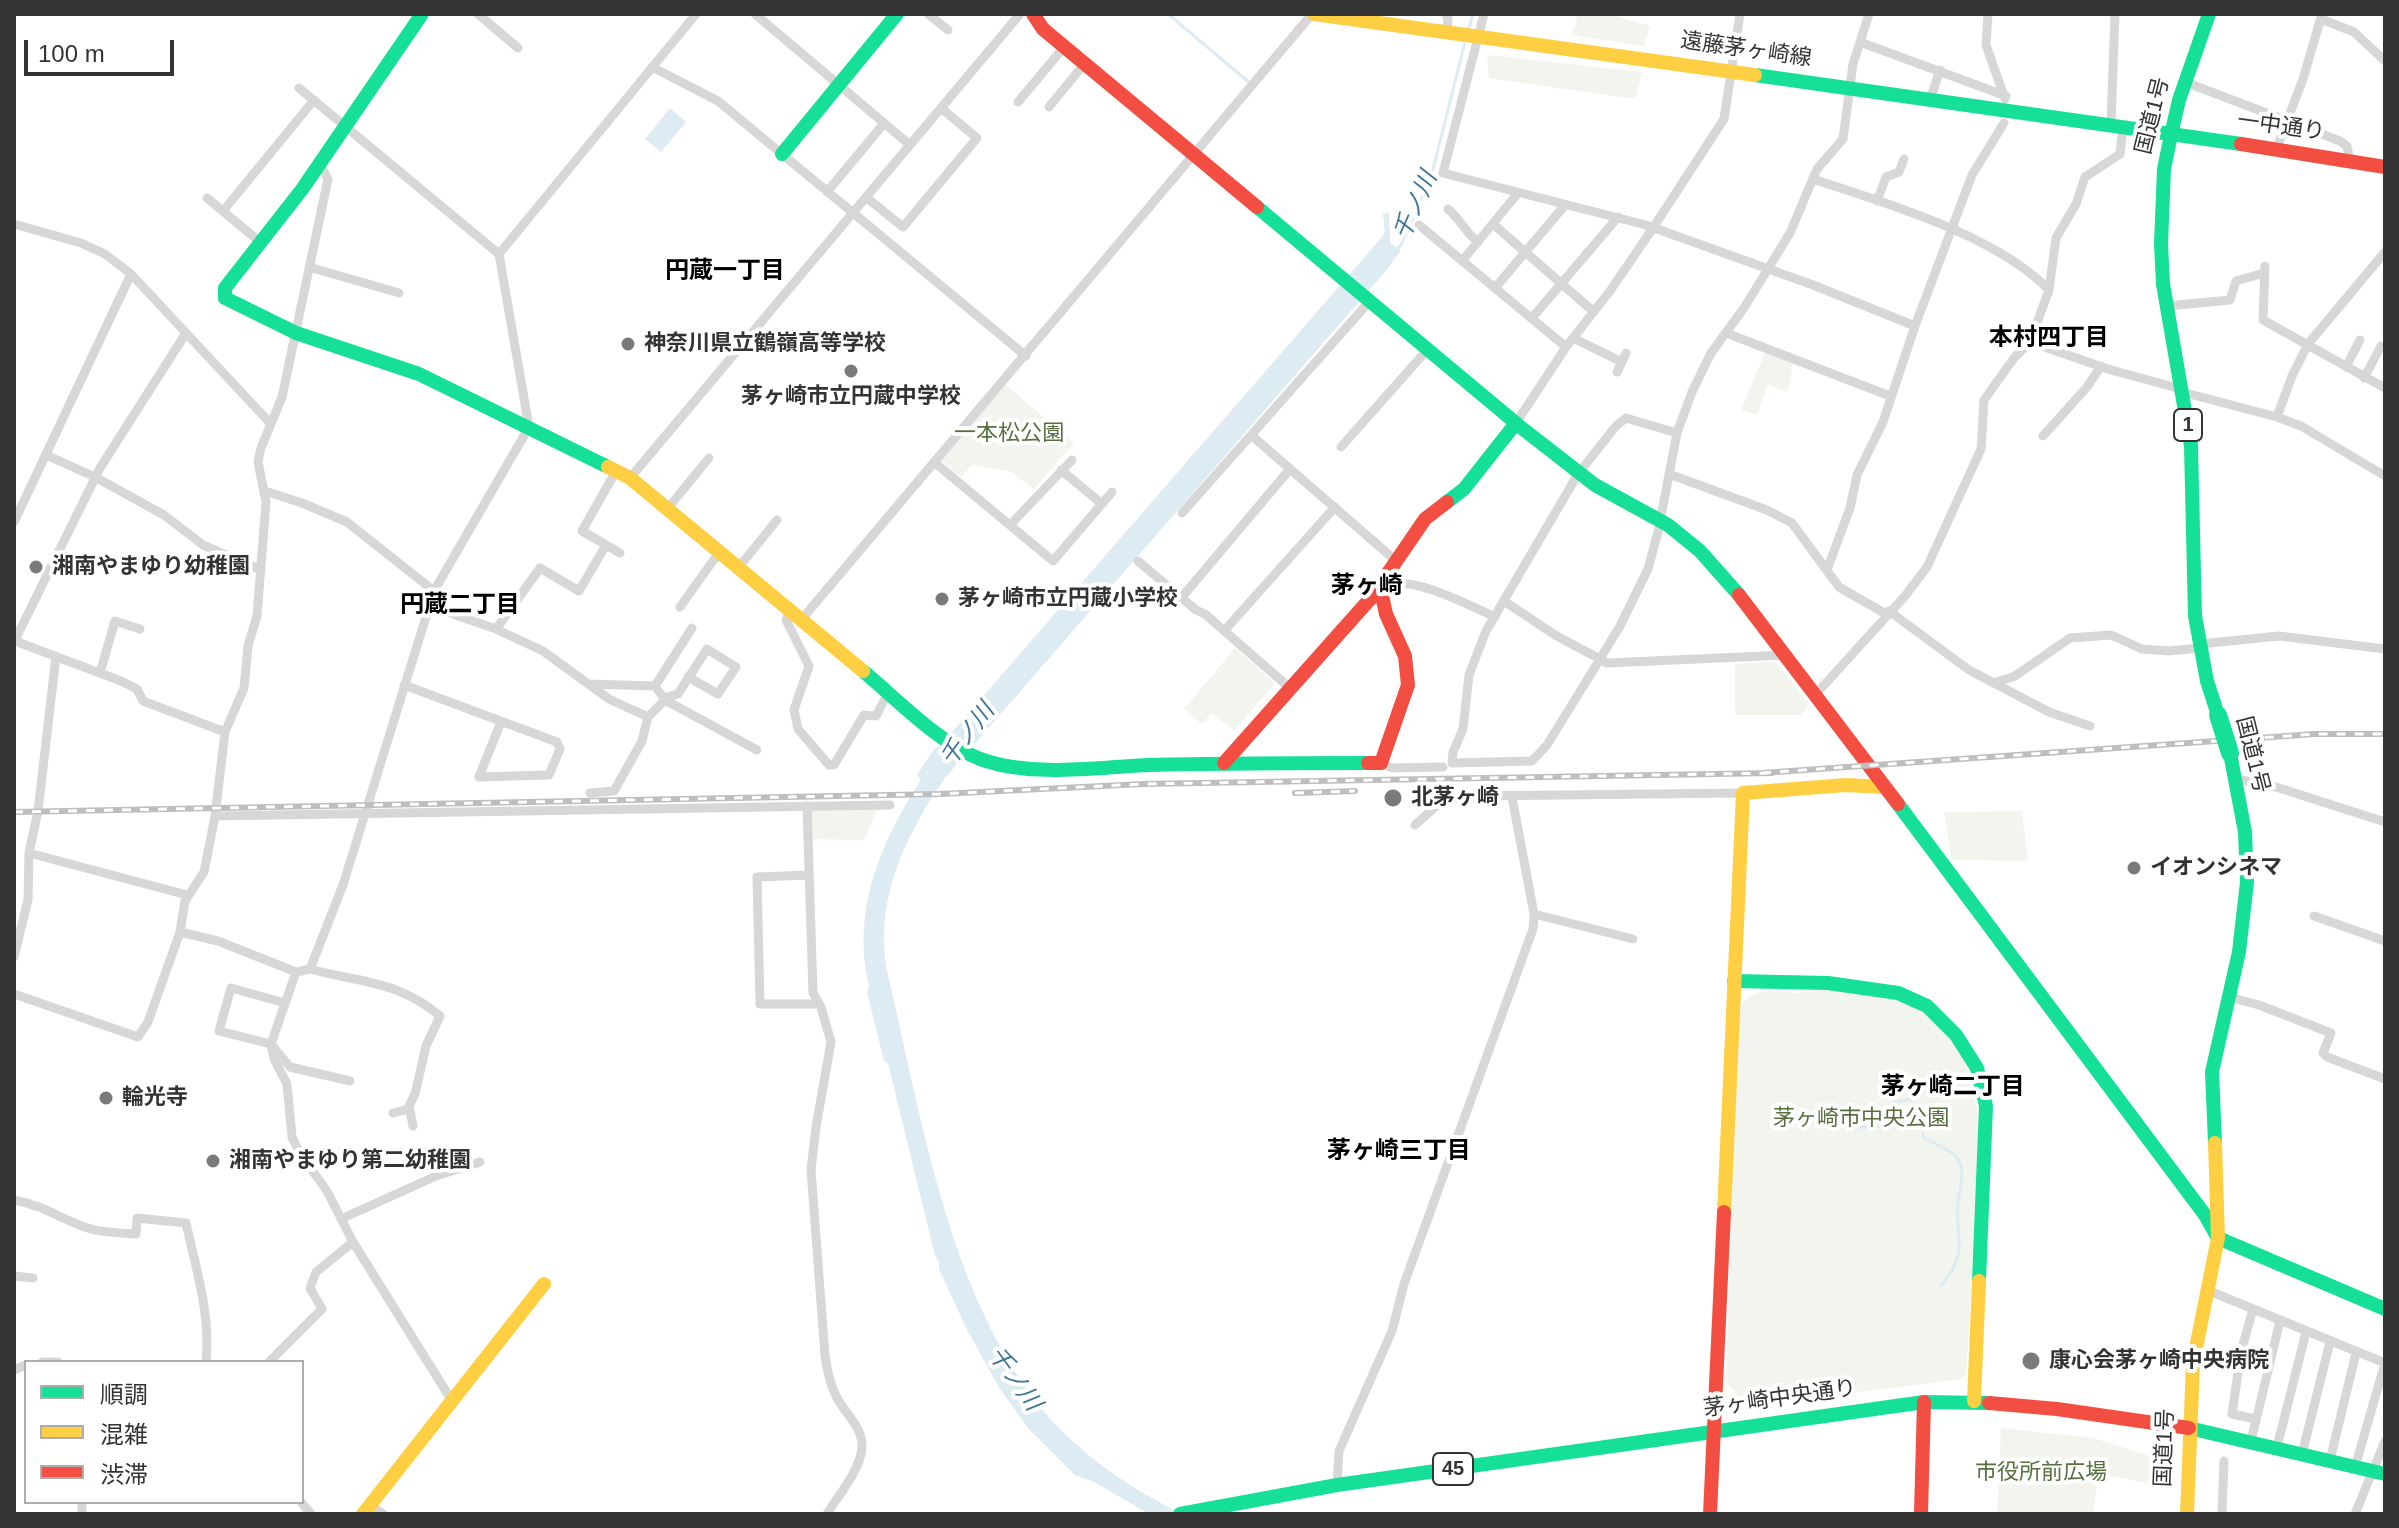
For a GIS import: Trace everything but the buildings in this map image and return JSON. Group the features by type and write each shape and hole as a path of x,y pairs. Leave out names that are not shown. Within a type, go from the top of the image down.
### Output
{"main road":[{"path":"422,14 320,164 225,288 225,298 296,333 394,364 623,474 943,737 971,754 1002,765 1036,769 1224,763 1381,763 1408,685 1405,656 1386,614 1382,587"},
{"path":"782,154 897,14"},
{"path":"1033,14 1043,29 1193,156 1578,474 1660,519 1716,567 1981,913 2205,1215 2218,1238 2385,1309"},
{"name":"遠藤茅ヶ崎線","path":"1313,14 1460,30 2171,135"},
{"name":"国道1号","path":"2187,1514 2193,1363 2218,1238 2212,1072 2239,952 2247,882 2245,832 2236,779 2200,646 2195,616 2191,446 2167,306 2161,244 2164,169 2171,135 2185,82 2209,14"},
{"name":"一中通り","path":"2171,135 2385,167"},
{"path":"1224,763 1382,587 1395,560 1425,519 1464,489 1516,423"},
{"path":"1710,1514 1743,793 1846,785 1883,787"},
{"path":"1734,981 1873,987 1900,992 1929,1007 1941,1018 1973,1059 1985,1090 1986,1106 1974,1401"},
{"path":"372,1511 452,1401 544,1284"},
{"name":"茅ヶ崎中央通り","path":"1186,1512 1337,1485 1924,1402 1974,1401 2050,1407 2189,1428 2371,1471"},
{"path":"1921,1514 1924,1402"}],"street":[{"path":"478,14 518,48"},
{"path":"499,254 696,14"},
{"path":"755,14 910,145"},
{"path":"928,14 948,30"},
{"path":"620,553 582,531 623,474 867,198 1020,14"},
{"path":"889,691 876,716 864,715 834,765 829,765 798,729 794,710 809,666 786,620 796,614 934,462 1313,14"},
{"path":"1484,14 1460,30 1443,173 1653,228 1915,326"},
{"path":"1516,423 1566,347 1653,228 1724,119 1740,14"},
{"path":"1677,433 1626,418 1578,474 1486,631 1469,675 1463,729 1453,752 1452,763 1532,761 1547,745 1620,626 1648,569 1677,433 1704,365 1769,269 1801,213 1817,169 1843,139 1853,64 1869,14"},
{"path":"1860,42 2006,97 1986,45 1988,14"},
{"path":"1815,695 1905,596 1927,567 1981,449 1984,400 2014,358 2030,342 2049,290 2056,238 2076,204 2085,177 2120,154 2115,14"},
{"path":"2276,150 2288,122 2321,16 2354,32 2385,61"},
{"path":"1018,102 1065,46"},
{"path":"1049,107 1085,63"},
{"path":"652,67 718,101 1026,356"},
{"path":"1930,100 1940,70"},
{"path":"2185,82 2340,141 2347,146 2350,162"},
{"path":"299,88 499,254 529,427 434,591 343,885 310,969"},
{"path":"223,211 314,100"},
{"path":"867,198 903,227 922,205 977,138 941,108"},
{"path":"1827,570 1850,508 1857,475 1883,422 1915,326 1972,175 2004,123"},
{"path":"827,192 881,127"},
{"path":"1877,201 1886,177 1899,172 1904,159"},
{"path":"14,994 138,1037 148,1022 180,932 187,895 204,872 215,816 225,732 244,688 248,646 257,616 264,545 265,491 258,462 282,397 296,333 328,179 320,164"},
{"path":"1813,179 1989,246 2017,263 2049,290"},
{"path":"1462,261 1518,193"},
{"path":"207,198 260,242"},
{"path":"1495,288 1565,205"},
{"path":"1448,209 1461,220 1465,232 1478,242"},
{"path":"1532,318 1618,217"},
{"path":"14,224 81,243 105,254 131,274 270,423"},
{"path":"1493,224 1594,312"},
{"path":"1419,225 1566,347"},
{"path":"2277,417 2308,344 2385,252"},
{"path":"309,267 399,293"},
{"path":"2167,306 2230,300 2236,281 2265,269 2263,320 2385,388"},
{"path":"14,522 131,274"},
{"path":"1182,513 1368,301"},
{"path":"186,333 95,477 15,638 20,643 137,689 143,701 225,732"},
{"path":"1726,333 1890,396"},
{"path":"1573,338 1624,358 1617,372"},
{"path":"2346,367 2360,340"},
{"path":"2030,342 2182,392 2277,417 2320,436 2385,476"},
{"path":"2364,378 2381,346"},
{"path":"1341,447 1427,350"},
{"path":"2043,436 2087,387 2101,366"},
{"path":"1251,435 1395,560"},
{"path":"46,455 95,477 164,515 203,545 261,570"},
{"path":"668,508 709,458"},
{"path":"1010,525 1072,460"},
{"path":"934,462 1053,561 1112,492"},
{"path":"1182,597 1290,469"},
{"path":"1061,470 1102,504"},
{"path":"1669,474 1767,510 1792,523 1839,587 1887,613 1969,670 2049,712 2090,726"},
{"path":"265,491 347,522 434,591"},
{"path":"1224,631 1335,507"},
{"path":"739,567 777,520"},
{"path":"496,629 540,568 579,591 606,545"},
{"path":"680,607 720,551"},
{"path":"1138,561 1291,689"},
{"path":"1382,587 1391,582 1422,588 1495,617"},
{"path":"1504,601 1555,635 1607,663 1786,655"},
{"path":"430,606 496,629 551,656 609,699 648,717"},
{"path":"100,673 115,621 140,629"},
{"path":"655,686 692,628"},
{"path":"1994,683 2015,676 2070,638 2079,636 2111,635 2142,649 2169,651 2290,636 2385,649"},
{"path":"590,793 614,791 642,741 648,717 665,699 678,694 688,677 707,649 736,667 718,694 688,677"},
{"path":"14,957 28,900 29,853 38,811 56,656"},
{"path":"588,684 655,686"},
{"path":"404,685 557,742 560,749 549,775 479,777 501,722"},
{"path":"655,686 665,699 757,750"},
{"path":"1381,763 1392,768 1443,767"},
{"path":"2236,779 2276,787 2385,822"},
{"path":"1415,825 1442,801 1450,798 1743,793"},
{"path":"1337,1485 1339,1451 1392,1331 1404,1284 1533,929 1534,914 1512,797"},
{"path":"215,816 890,805"},
{"path":"807,806 813,993 831,1042 811,1170 825,1356 836,1397 855,1423 862,1444 858,1463 827,1514"},
{"path":"29,853 187,895"},
{"path":"809,875 757,877 760,1004 819,1004"},
{"path":"1534,914 1633,939"},
{"path":"2314,916 2385,941"},
{"path":"180,932 218,941 296,972 310,969 381,983 422,1001 440,1016 426,1046 409,1109 413,1126"},
{"path":"296,972 271,1044 274,1059 287,1084 292,1137 452,1401"},
{"path":"285,1003 231,988 219,1031 271,1044 290,1067 350,1081"},
{"path":"2228,997 2259,1005 2331,1033 2323,1053 2327,1057 2385,1079"},
{"path":"393,1113 409,1109"},
{"path":"341,1219 436,1176 480,1162"},
{"path":"14,1200 47,1208 92,1229 107,1232 136,1234 137,1218 186,1223 207,1326 206,1360"},
{"path":"271,1360 322,1309 310,1288 316,1272 353,1242"},
{"path":"14,1276 33,1278"},
{"path":"2207,1290 2385,1363 2371,1471"},
{"path":"2253,1309 2241,1352 2232,1414 2256,1419"},
{"path":"2251,1441 2280,1321"},
{"path":"2277,1447 2306,1332"},
{"path":"2302,1454 2330,1342"},
{"path":"2330,1460 2356,1353"},
{"path":"2355,1514 2385,1441"},
{"path":"2222,1514 2224,1461"}],"green space":[{"path":"1578,14 1608,14 1650,26 1644,46 1572,35"},
{"path":"1487,55 1642,72 1635,99 1489,78"},
{"path":"1765,353 1793,363 1788,392 1768,385 1757,415 1741,410"},
{"name":"一本松公園","path":"1005,384 1074,443 1034,489 1010,471 972,465 961,477 939,459"},
{"path":"1235,648 1275,683 1234,731 1212,713 1202,724 1184,709"},
{"path":"1775,661 1809,704 1801,715 1735,715 1735,664"},
{"path":"807,809 877,810 864,840 808,839"},
{"path":"2022,811 2028,861 1952,860 1944,812"},
{"name":"茅ヶ崎市中央公園","path":"1826,989 1899,1000 1920,1008 1964,1049 1977,1083 1974,1095 1977,1109 1977,1192 1966,1375 1960,1379 1745,1407 1726,1383 1737,1012 1756,993 1799,993 1799,990 1811,992"},
{"name":"市役所前広場","path":"2001,1428 2093,1438 2156,1458 2161,1468 2160,1486 2099,1473 2093,1514 1997,1514"}],"water":[{"path":"670,108 686,122 661,152 645,139"},
{"path":"1389,212 1390,243 1401,250 945,778 907,843 897,867 885,915 886,966 924,1132 956,1244 977,1298 1001,1349 1031,1395 1063,1432 1119,1478 1182,1514 1149,1514 1094,1482 1075,1475 1028,1428 1000,1389 967,1330 939,1269 888,1063 884,1061 867,992 864,931 867,905 882,853 921,780 917,775 934,749 939,747 1382,237 1385,232 1383,214"},
{"path":"1839,1109 1886,1111 1885,1126 1860,1129 1836,1123"}],"waterway":[{"path":"1168,14 1250,83"},
{"name":"千ノ川","path":"1468,31 1473,14"},
{"name":"千ノ川","path":"1396,250 1431,177 1466,38"},
{"path":"1886,1111 1890,1104 1909,1099 1922,1120 1923,1137 1953,1154 1961,1166 1958,1254 1941,1286"}],"railway":[{"path":"1762,773 2315,734 2385,734"},
{"path":"14,812 940,794 1143,784 1772,773"},
{"path":"1295,793 1355,791"}],"traffic: fast":[{"path":"422,14 303,188 225,288 225,298 296,333 419,374 608,467"},
{"path":"782,154 897,14"},
{"path":"2209,14 2179,100 2171,135 2164,169 2161,244 2163,284 2191,446 2195,616 2207,681 2218,715"},
{"path":"1755,75 2241,144"},
{"path":"1257,207 1523,429 1595,485 1668,525 1700,551 1739,595"},
{"path":"1447,502 1464,489 1516,423"},
{"path":"863,671 921,722 953,745 986,761 1005,766 1067,770 1176,764 1368,763"},
{"path":"2218,715 2230,753"},
{"path":"2215,1143 2212,1072 2239,952 2247,882 2245,832 2230,753"},
{"path":"1898,804 2205,1215 2218,1238 2385,1309"},
{"path":"1734,981 1828,983 1898,993 1927,1006 1956,1035 1977,1068 1986,1106 1979,1281"},
{"path":"1180,1514 1337,1485 1924,1402 1989,1403"},
{"path":"2189,1428 2385,1474"}],"traffic: slow":[{"path":"1314,14 1755,75"},
{"path":"608,467 630,478 863,671"},
{"path":"1724,1212 1743,793 1846,785 1883,787"},
{"path":"2187,1514 2193,1363 2218,1238 2215,1143"},
{"path":"1974,1401 1979,1281"},
{"path":"363,1514 544,1284"}],"traffic: jam":[{"path":"1033,14 1043,29 1257,207"},
{"path":"2241,144 2385,167"},
{"path":"1368,763 1381,763 1408,685 1405,656 1386,614 1381,591 1386,576 1425,519 1447,502"},
{"path":"1224,763 1370,599 1381,591"},
{"path":"1739,595 1898,804"},
{"path":"1710,1514 1724,1212"},
{"path":"1921,1514 1924,1402"},
{"path":"1989,1403 2057,1409 2189,1428"}],"place":[{"name":"神奈川県立鶴嶺高等学校","path":"628,344"},
{"name":"茅ヶ崎市立円蔵中学校","path":"851,371"},
{"name":"湘南やまゆり幼稚園","path":"36,567"},
{"name":"茅ヶ崎市立円蔵小学校","path":"942,599"},
{"name":"北茅ヶ崎","path":"1393,798"},
{"name":"イオンシネマ","path":"2134,868"},
{"name":"輪光寺","path":"106,1098"},
{"name":"湘南やまゆり第二幼稚園","path":"213,1161"},
{"name":"康心会茅ヶ崎中央病院","path":"2031,1361"}],"district":[{"name":"円蔵一丁目","path":"725,271"},
{"name":"本村四丁目","path":"2049,338"},
{"name":"茅ヶ崎","path":"1367,586"},
{"name":"円蔵二丁目","path":"460,605"},
{"name":"茅ヶ崎二丁目","path":"1953,1087"},
{"name":"茅ヶ崎三丁目","path":"1399,1151"}]}
